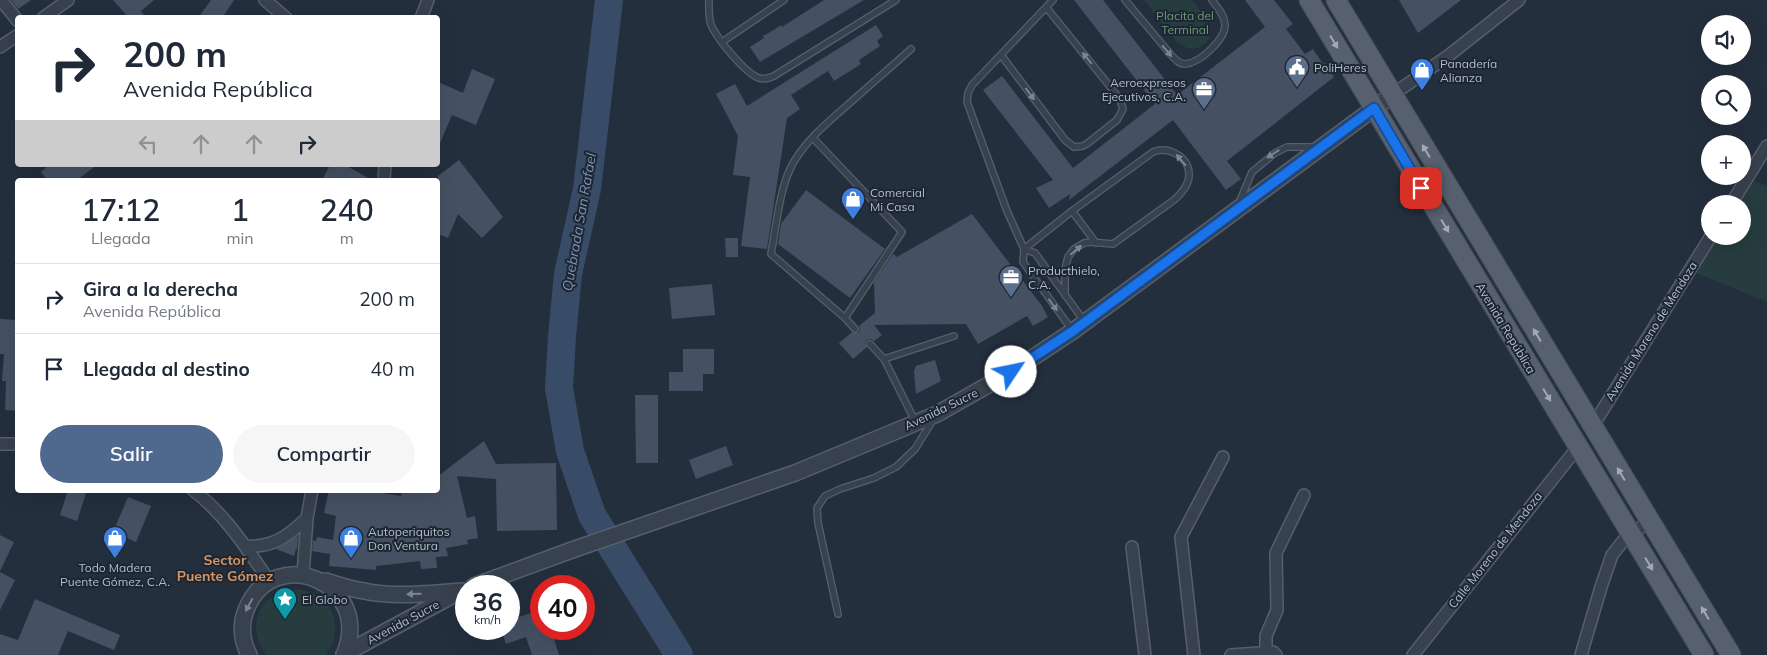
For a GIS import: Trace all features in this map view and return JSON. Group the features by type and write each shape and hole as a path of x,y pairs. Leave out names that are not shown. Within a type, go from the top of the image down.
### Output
{"main road":[{"name":"Avenida República","path":"1309,0 1704,655"},
{"name":"Avenida República","path":"1336,0 1730,655"}],"street":[{"path":"1,0 15,17"},
{"path":"46,15 68,0"},
{"path":"265,0 282,15"},
{"path":"422,15 428,0"},
{"name":"Avenida Sucre","path":"505,575 795,473 936,414 1011,372 1073,331 1374,108 1448,56 1520,0"},
{"path":"0,47 15,37"},
{"path":"1737,195 1767,146"},
{"name":"Avenida Moreno de Mendoza","path":"1592,426 1705,245"},
{"path":"0,444 15,444"},
{"name":"Calle Moreno de Mendoza","path":"1413,655 1578,447"},
{"path":"1194,655 1180,537 1223,457"},
{"path":"197,493 219,514 245,546 270,582"},
{"path":"309,577 307,518 311,493"},
{"path":"1232,655 1271,654 1266,636 1277,610 1276,553 1304,495"},
{"path":"245,546 257,547 283,538 307,518"},
{"path":"1581,655 1608,564 1618,547 1650,521"},
{"path":"1132,548 1145,655"},
{"path":"250,655 244,641 242,628 244,615 249,603 256,593 270,582 290,575 309,577 327,585 337,593 349,616 349,642 344,655"},
{"name":"Avenida Sucre","path":"309,577 365,592 416,594 455,590"},
{"name":"Avenida Sucre","path":"344,655 455,596"}],"lane":[{"path":"708,0 709,17 712,27 740,63 760,79 769,79 896,0"},
{"path":"722,42 784,0"},
{"path":"1053,0 972,85 966,102 1007,211 1024,249 1022,262 1073,331"},
{"path":"1125,0 1172,56 1178,62 1184,64 1199,58 1212,48 1224,32 1224,18 1212,0"},
{"path":"1000,55 1065,140 1074,147 1088,143 1117,120 1123,109 1120,99 1046,7"},
{"path":"855,329 845,318 771,254 783,190 789,171 800,152 911,49"},
{"path":"813,138 902,232 845,318"},
{"path":"1236,210 1249,177 1255,168 1274,153 1295,147 1320,148"},
{"path":"1024,249 1072,211 1153,152 1170,150 1182,158 1189,173 1186,185 1178,196 1113,244 1084,243 1078,246 1068,257 1064,278 1065,294"},
{"path":"1072,211 1096,243"},
{"path":"1024,249 1035,253 1085,322"},
{"path":"884,359 954,336"},
{"path":"870,344 884,359 916,423"},
{"path":"838,614 816,514 819,504 829,493 888,472 904,461 915,449 936,414"}],"green space":[{"name":"Placita del Terminal","path":"1144,0 1192,0 1202,13 1209,27 1208,39 1203,45 1194,49 1187,48 1176,41"},
{"path":"1751,180 1767,186 1767,302 1690,270 1705,245 1751,245 1751,195 1737,195 1743,185 1751,185"},
{"path":"291,589 316,595 325,601 331,610 335,620 335,631 326,655 266,655 260,644 256,623 258,614 270,599 279,593"}],"building":[{"path":"11,0 31,0 18,9"},
{"path":"113,0 154,0 141,11 144,15 126,15"},
{"path":"211,0 234,0 224,15 200,15"},
{"path":"824,0 864,0 760,62 750,47 764,38 763,36 781,25 782,27"},
{"path":"1074,0 1103,0 1177,95 1265,27 1245,0 1274,0 1293,24 1286,29 1305,54 1313,49 1334,77 1227,161 1241,179 1226,190 1173,120 1069,200 1070,194 1049,208 1036,188 1053,180 983,90 1002,76 1073,168 1155,104"},
{"path":"1399,0 1461,0 1418,33"},
{"path":"876,25 883,36 877,41 880,46 859,60 861,64 834,81 828,71 791,95 800,109 787,118 767,249 741,246 750,177 733,175 738,136 716,94 735,84 747,106"},
{"path":"472,69 495,79 476,125 452,115 440,143 440,83 463,93"},
{"path":"459,160 503,217 482,238 458,214 448,238 440,235 440,178 438,176"},
{"path":"47,167 94,167 80,178 46,178 41,172"},
{"path":"329,167 349,167 368,178 323,178"},
{"path":"806,190 885,249 850,298 778,244 781,224"},
{"path":"972,214 1042,306 1048,317 1033,326 1027,316 978,344 966,324 874,325 882,335 874,341 871,339 867,340 865,343 867,347 853,359 839,343 852,332 858,333 860,330 859,326 875,313 874,282 893,254 897,257"},
{"path":"725,238 738,238 738,257 726,257"},
{"path":"712,284 715,315 672,319 669,288"},
{"path":"0,319 15,320 15,411 5,410 6,381 2,381 4,354 0,354"},
{"path":"683,349 714,349 714,374 703,374 703,391 669,391 669,372 683,372"},
{"path":"935,360 941,381 916,394 914,371 916,366"},
{"path":"635,395 658,395 658,463 636,463"},
{"path":"484,441 496,464 556,463 557,530 497,531 496,479 457,476 467,518 475,516 478,538 467,540 468,544 446,548 448,556 436,557 437,568 421,569 420,561 376,566 376,570 329,566 330,554 312,551 313,540 316,541 317,537 333,540 336,516 324,513 328,493 382,493 401,496 402,493 440,493 440,474"},
{"path":"726,446 733,465 696,479 689,460"},
{"path":"67,493 86,493 77,521 60,515"},
{"path":"128,497 151,506 136,542 113,532"},
{"path":"0,535 14,542 0,571"},
{"path":"298,536 297,549 294,556 276,549"},
{"path":"0,572 15,580 0,610"},
{"path":"35,599 120,635 114,650 68,631 58,655 0,655 0,634 18,640"},
{"path":"530,613 530,640 554,640 559,655 532,655 526,637 520,639 520,617"},
{"path":"505,640 517,640 506,644"}],"waterway":[{"name":"Quebrada San Rafael","path":"609,0 587,189 568,274 559,388 570,451 592,515 679,655"}],"place":[{"name":"PoliHeres","path":"1297,88"},
{"name":"Panadería Alianza","path":"1422,91"},
{"name":"Aeroexpresos Ejecutivos, C.A.","path":"1204,110"},
{"name":"Comercial Mi Casa","path":"853,220"},
{"name":"Producthielo, C.A.","path":"1011,298"},
{"name":"Todo Madera Puente Gómez, C.A.","path":"115,559"},
{"name":"Autoperiquitos Don Ventura","path":"351,559"},
{"name":"El Globo","path":"285,620"}],"district":[{"name":"Sector Puente Gómez","path":"225,568"}],"route":[{"path":"1011,372 1073,331 1374,108 1421,188"}]}
